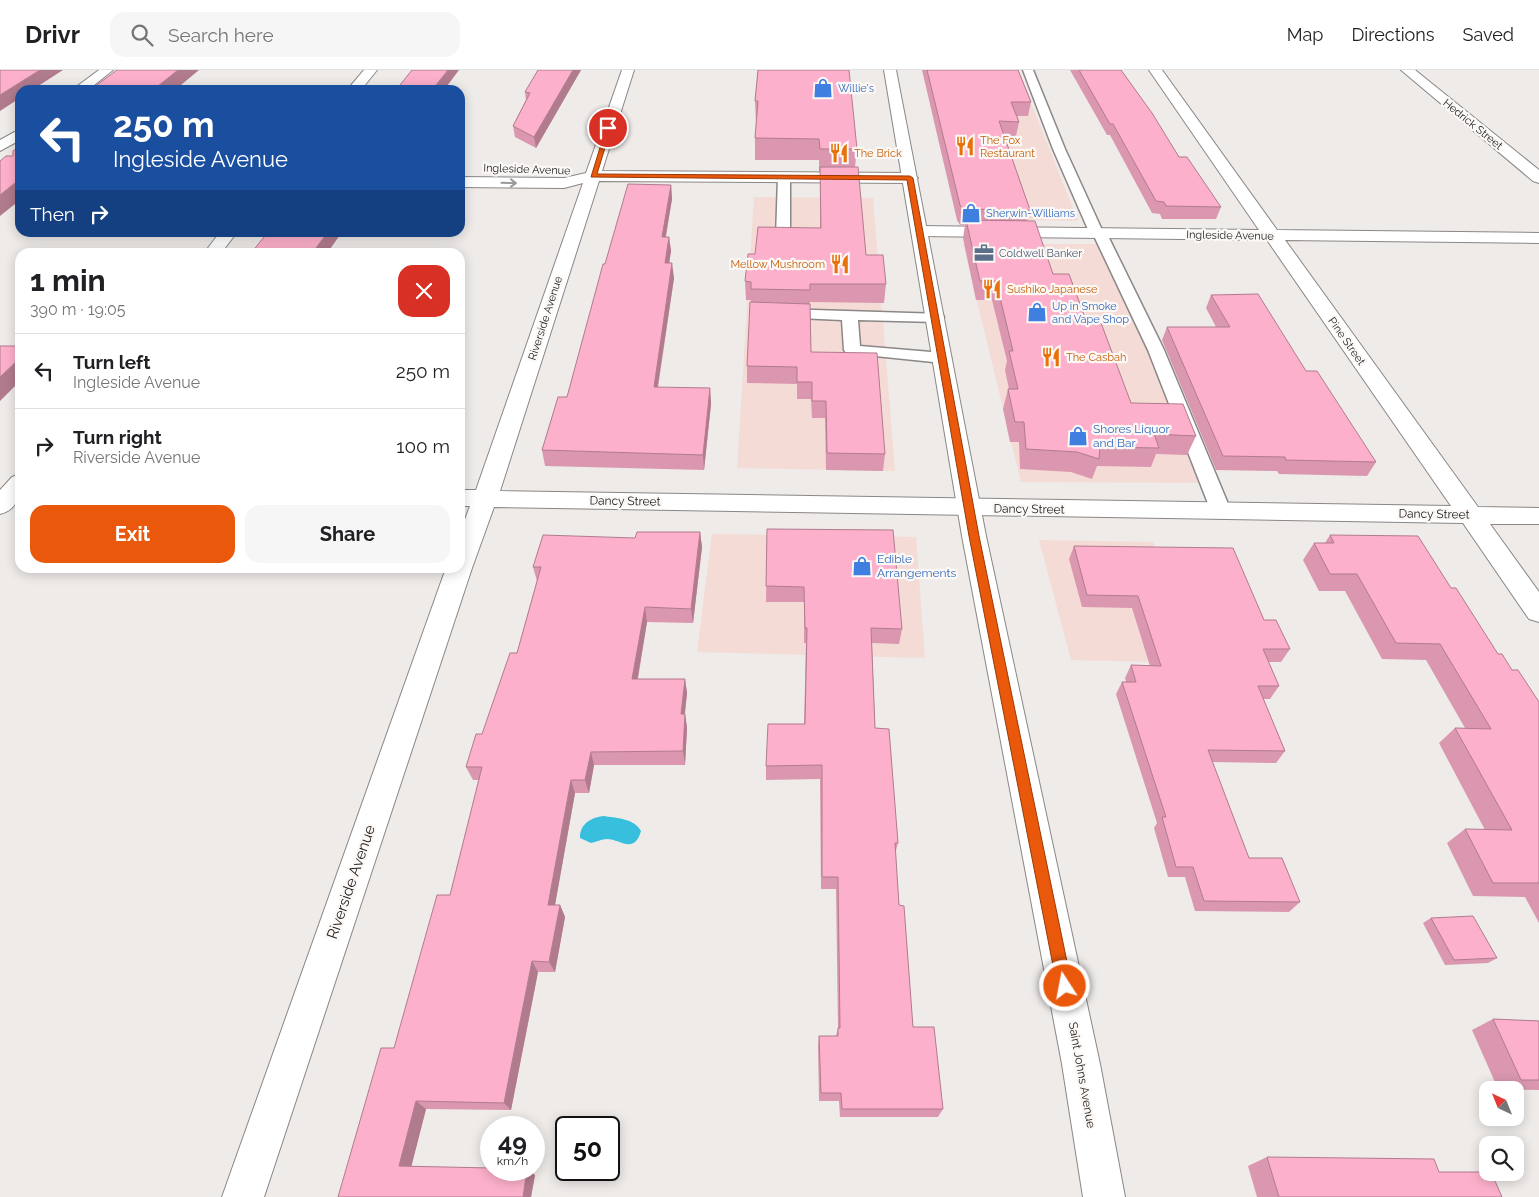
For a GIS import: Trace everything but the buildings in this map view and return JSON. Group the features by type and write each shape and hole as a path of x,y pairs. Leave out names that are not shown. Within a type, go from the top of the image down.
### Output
{"street":[{"path":"87,85 107,70"},
{"path":"358,85 371,70"},
{"name":"Riverside Avenue","path":"465,553 628,70"},
{"name":"Saint Johns Avenue","path":"890,70 971,508 974,536 1081,1064 1104,1197"},
{"name":"Pine Street","path":"1155,70 1539,612"},
{"name":"Hedrick Street","path":"1407,70 1539,178"},
{"path":"0,147 15,136"},
{"name":"Ingleside Avenue","path":"465,167 570,168 593,176"},
{"name":"Ingleside Avenue","path":"465,182 564,183 593,176 910,178"},
{"name":"Ingleside Avenue","path":"920,232 1539,238"},
{"path":"216,248 225,237"},
{"name":"Dancy Street","path":"465,498 971,508 1539,516"},
{"name":"Riverside Avenue","path":"243,1197 458,573"}],"lane":[{"path":"1028,70 1059,149 1098,234 1156,350 1221,511"},
{"path":"783,238 784,177"},
{"path":"762,314 936,317"},
{"path":"850,315 852,350 943,358"}],"shaded area":[{"path":"1018,70 1078,221 958,219"},
{"path":"754,197 873,198 895,471 737,468"},
{"path":"963,244 1101,244 1216,483 1021,482"},
{"path":"712,534 916,537 925,658 697,652"},
{"path":"1039,540 1153,542 1197,663 1071,660"}],"water":[{"path":"603,816 624,819 634,823 641,831 638,838 631,844 626,844 607,839 591,843 580,838 580,833 587,822"}],"place":[{"name":"Willie's","path":"823,88"},
{"name":"The Fox Restaurant","path":"965,146"},
{"name":"The Brick","path":"839,153"},
{"name":"Sherwin-Williams","path":"971,213"},
{"name":"Coldwell Banker","path":"984,253"},
{"name":"Mellow Mushroom","path":"840,264"},
{"name":"Sushiko Japanese","path":"992,289"},
{"name":"Up in Smoke and Vape Shop","path":"1037,312"},
{"name":"The Casbah","path":"1051,357"},
{"name":"Shores Liquor and Bar","path":"1078,436"},
{"name":"Edible Arrangements","path":"862,566"}],"route":[{"path":"608,128 593,176 910,178 971,508 974,536 1065,986"}]}
